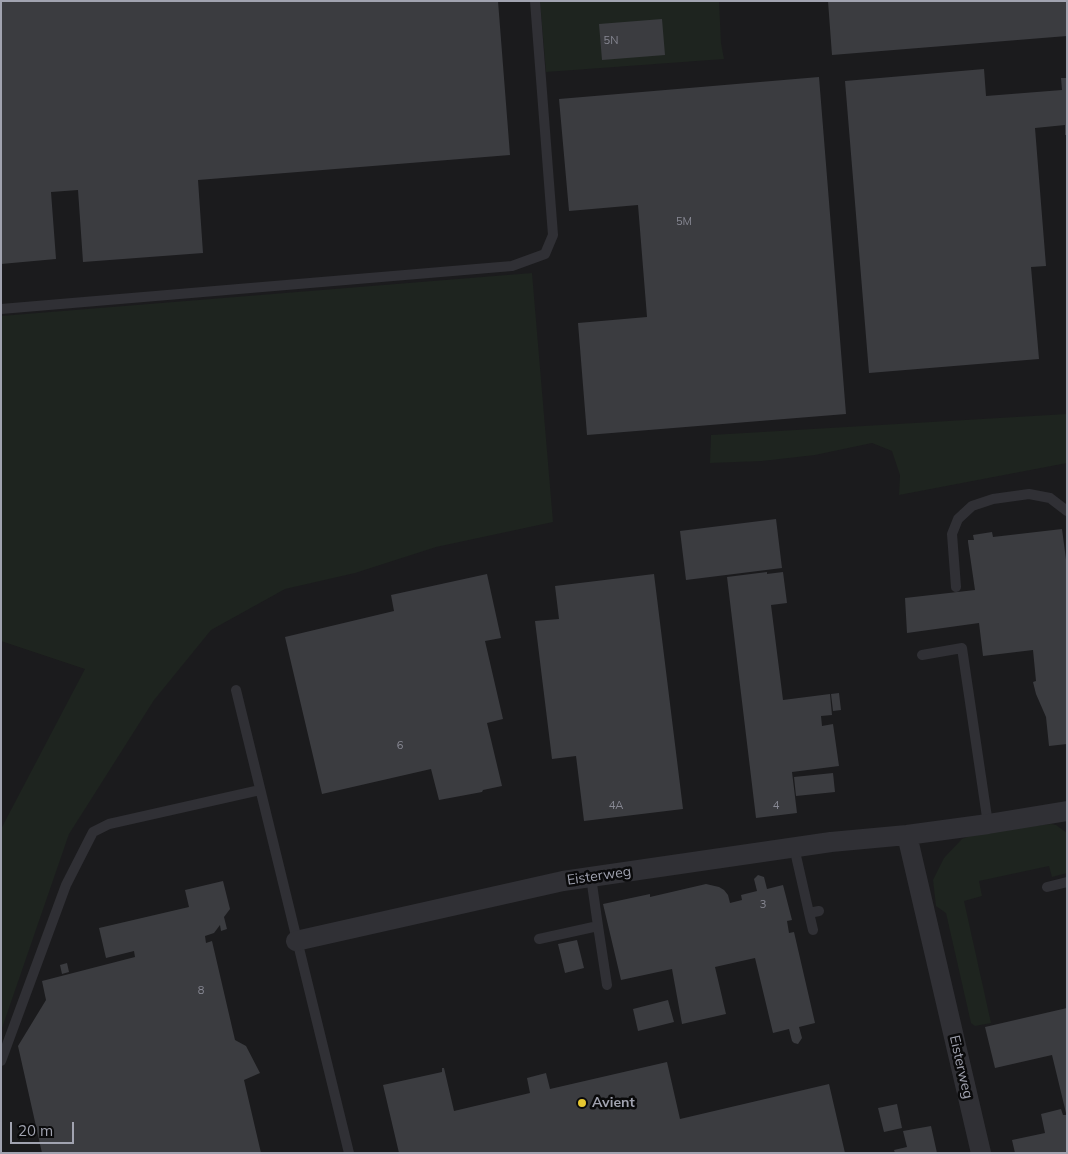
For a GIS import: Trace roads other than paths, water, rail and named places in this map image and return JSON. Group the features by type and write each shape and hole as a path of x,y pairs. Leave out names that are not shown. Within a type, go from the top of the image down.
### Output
{"street":[{"name":"Eisterweg","path":"296,941 563,881 831,842 907,835 988,824 1067,811"},
{"name":"Eisterweg","path":"907,835 981,1153"}],"lane":[{"path":"1,308 512,266 545,254 553,235 535,1"},
{"path":"956,587 952,534 958,519 972,506 992,499 1029,494 1050,498 1067,511"},
{"path":"922,655 962,648 988,824"},
{"path":"236,690 349,1153"},
{"path":"1,1061 66,884 93,832 109,824 260,790"},
{"path":"794,847 814,912 813,930"},
{"path":"591,877 608,985"},
{"path":"1047,887 1067,882"},
{"path":"539,939 598,926"}],"place":[{"name":"Avient","path":"582,1103"}]}
